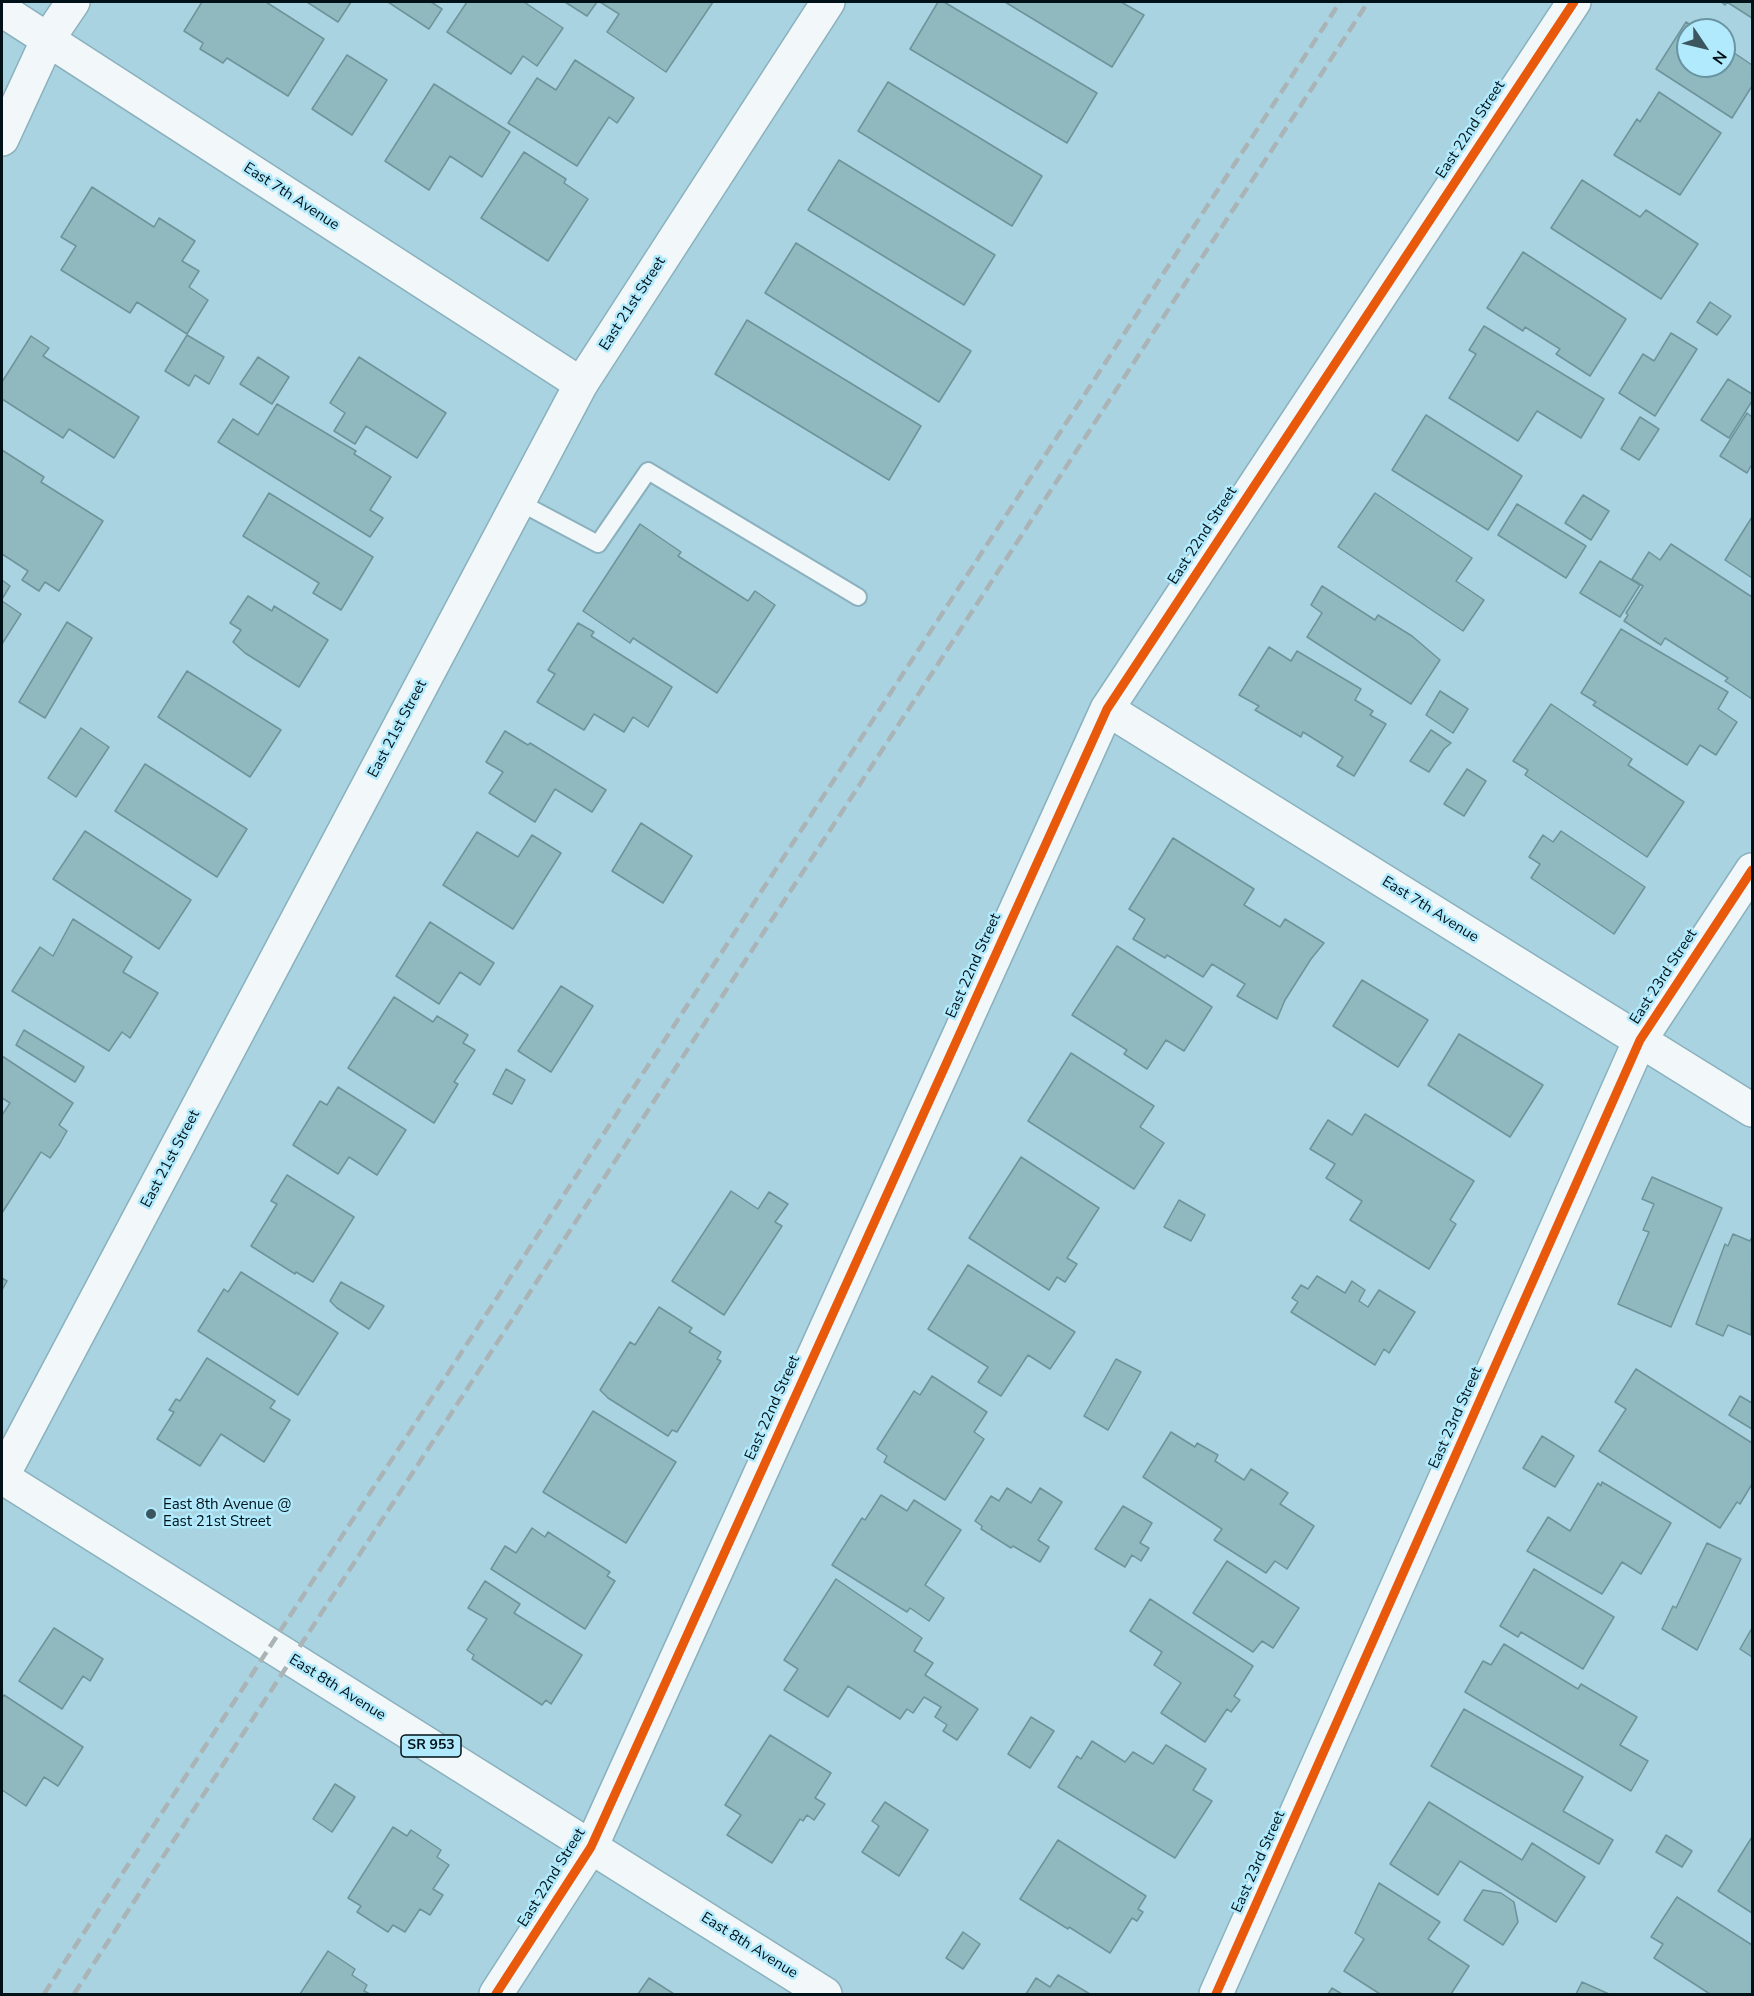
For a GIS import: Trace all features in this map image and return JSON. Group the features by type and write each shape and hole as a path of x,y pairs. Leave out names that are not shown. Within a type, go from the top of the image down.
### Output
{"street":[{"path":"2,139 48,39 73,2"},
{"name":"East 21st Street","path":"2,1477 581,384 828,2"},
{"name":"East 22nd Street","path":"496,1995 591,1847 1107,710 1574,2"},
{"name":"East 7th Avenue","path":"2,10 581,384"},
{"name":"East 7th Avenue","path":"1107,710 1752,1110"},
{"name":"East 23rd Street","path":"1216,1995 1640,1040 1752,870"},
{"name":"East 8th Avenue","path":"2,1477 825,1995"}],"lane":[{"path":"519,502 598,544 648,471 858,597"}],"building":[{"path":"202,2 266,2 324,39 288,96 227,58 223,63 200,49 203,43 184,31"},
{"path":"307,2 351,2 338,22"},
{"path":"388,2 431,2 442,9 429,29"},
{"path":"467,2 524,2 563,28 537,66 523,56 511,74 447,32"},
{"path":"565,2 597,2 587,16"},
{"path":"600,2 713,2 666,72 607,32 619,14"},
{"path":"938,2 944,2 1097,93 1067,143 910,49"},
{"path":"1005,2 1121,2 1144,15 1112,67"},
{"path":"1727,2 1752,2 1752,18"},
{"path":"1676,38 1676,78 1736,78 1736,54 1752,65 1752,86 1732,118 1656,69"},
{"path":"347,55 387,80 352,135 312,109"},
{"path":"575,60 634,98 617,123 609,117 577,166 508,123 537,78 556,90"},
{"path":"888,82 1042,176 1012,226 858,131"},
{"path":"434,84 510,132 482,177 450,156 429,190 385,161"},
{"path":"1659,92 1721,133 1680,195 1614,155 1637,119 1640,122"},
{"path":"524,152 566,179 564,183 588,199 548,261 481,218"},
{"path":"839,160 995,255 964,305 808,210"},
{"path":"1582,180 1640,217 1646,210 1698,244 1661,299 1551,228"},
{"path":"92,187 154,227 159,218 195,241 182,261 199,271 189,287 208,300 187,334 137,302 130,313 61,270 76,246 61,237"},
{"path":"796,243 971,351 939,402 765,293"},
{"path":"1523,252 1626,319 1590,376 1556,354 1560,349 1525,327 1523,331 1487,308"},
{"path":"1710,302 1731,316 1717,335 1697,322"},
{"path":"747,320 921,426 889,480 715,374"},
{"path":"1484,326 1604,399 1581,438 1537,411 1518,441 1449,398 1476,354 1469,350"},
{"path":"1671,333 1697,349 1655,416 1619,393 1643,354 1654,361"},
{"path":"187,335 224,357 209,384 195,375 189,386 165,371"},
{"path":"31,336 49,348 43,356 139,417 114,458 69,429 63,438 2,399 2,382"},
{"path":"258,357 289,377 272,404 240,384"},
{"path":"359,357 446,413 417,458 366,426 355,444 334,431 345,413 330,403"},
{"path":"1728,379 1752,394 1752,401 1729,438 1701,420"},
{"path":"277,404 356,451 354,454 391,477 370,510 383,518 370,537 218,442 233,419 258,435"},
{"path":"1747,413 1752,417 1752,464 1747,473 1720,456"},
{"path":"1426,415 1522,476 1488,530 1392,470"},
{"path":"1640,417 1659,429 1639,460 1621,449"},
{"path":"2,450 44,477 41,482 103,521 59,591 45,582 39,591 22,580 28,571 2,554"},
{"path":"269,493 373,557 341,610 313,593 319,583 243,536"},
{"path":"1375,493 1472,558 1456,581 1484,600 1463,631 1338,547"},
{"path":"1583,495 1609,511 1591,540 1565,523"},
{"path":"1517,504 1586,546 1566,578 1498,535"},
{"path":"1752,517 1752,578 1725,560"},
{"path":"640,524 681,552 678,556 748,601 755,591 775,605 717,693 633,638 630,643 583,611"},
{"path":"1671,544 1752,597 1752,699 1725,681 1728,678 1665,638 1661,645 1624,621 1628,615 1626,613 1643,586 1632,579 1649,552 1660,560"},
{"path":"1600,561 1640,585 1620,617 1580,593"},
{"path":"2,580 10,586 2,599"},
{"path":"1322,586 1375,620 1378,615 1412,636 1440,660 1411,704 1307,637 1322,613 1311,605"},
{"path":"248,596 272,611 274,606 328,640 299,687 245,653 233,642 241,630 230,623"},
{"path":"2,601 21,614 2,644"},
{"path":"67,622 92,638 45,718 19,702"},
{"path":"578,623 594,632 591,636 672,687 648,727 633,717 624,732 594,714 584,730 537,702 555,674 548,670"},
{"path":"1621,629 1728,692 1718,709 1737,722 1716,755 1700,745 1687,765 1593,705 1596,702 1581,693"},
{"path":"1269,647 1291,661 1297,651 1361,689 1355,700 1373,711 1370,715 1386,724 1354,776 1337,766 1343,757 1303,732 1301,737 1255,710 1259,706 1239,695"},
{"path":"187,671 281,730 250,777 158,717"},
{"path":"1440,691 1468,709 1453,733 1426,715"},
{"path":"1551,704 1632,759 1628,765 1684,802 1647,857 1525,775 1528,770 1513,761"},
{"path":"81,728 109,747 76,797 48,778"},
{"path":"1431,730 1451,743 1444,749 1429,772 1410,761"},
{"path":"505,731 528,745 530,743 606,790 592,812 555,789 535,822 489,793 503,772 486,762"},
{"path":"145,764 247,829 217,877 115,811"},
{"path":"1467,769 1486,781 1464,816 1444,804"},
{"path":"641,823 692,856 663,903 612,871"},
{"path":"85,831 191,900 159,949 53,879"},
{"path":"1561,831 1645,887 1614,934 1531,878 1540,864 1529,857 1543,835 1553,842"},
{"path":"477,832 518,857 532,835 561,853 513,929 443,885"},
{"path":"1173,838 1254,889 1244,905 1280,927 1285,919 1324,943 1285,1000 1277,1019 1237,996 1245,984 1212,964 1203,977 1167,955 1165,958 1133,939 1145,919 1129,909"},
{"path":"73,919 132,957 123,972 158,993 130,1038 122,1032 109,1051 12,991 40,947 53,956"},
{"path":"430,922 494,963 480,985 460,972 439,1004 396,976"},
{"path":"1117,946 1212,1007 1184,1051 1166,1040 1147,1069 1124,1054 1127,1050 1072,1015"},
{"path":"1362,980 1428,1020 1398,1067 1333,1026"},
{"path":"561,986 593,1006 551,1072 518,1051"},
{"path":"394,997 433,1022 437,1016 468,1035 463,1043 475,1050 454,1082 458,1084 434,1123 348,1068"},
{"path":"24,1030 84,1067 75,1082 16,1045"},
{"path":"1459,1034 1543,1085 1510,1137 1428,1085"},
{"path":"1071,1053 1154,1106 1140,1127 1164,1143 1134,1189 1028,1121"},
{"path":"2,1056 73,1103 59,1125 67,1131 59,1145 50,1158 41,1152 2,1213 2,1115 10,1103 2,1098"},
{"path":"506,1069 525,1080 512,1104 493,1094"},
{"path":"338,1087 406,1130 377,1175 349,1157 338,1174 293,1145 320,1101 327,1105"},
{"path":"1365,1114 1474,1181 1450,1220 1456,1224 1429,1269 1350,1220 1362,1201 1326,1178 1335,1164 1310,1149 1328,1120 1352,1135"},
{"path":"1021,1157 1099,1208 1067,1258 1077,1264 1065,1282 1057,1277 1049,1290 969,1238"},
{"path":"287,1175 354,1217 313,1282 296,1272 295,1274 251,1246 277,1204 271,1201"},
{"path":"1652,1177 1722,1208 1671,1327 1618,1304 1649,1232 1643,1230 1654,1204 1642,1199"},
{"path":"731,1191 758,1209 769,1192 788,1204 775,1222 782,1226 724,1315 672,1281"},
{"path":"1179,1200 1205,1215 1191,1241 1164,1227"},
{"path":"1733,1234 1750,1241 1752,1237 1751,1335 1728,1325 1723,1336 1696,1324 1725,1244 1728,1246"},
{"path":"968,1265 1075,1332 1050,1369 1028,1355 1001,1396 978,1382 988,1367 928,1329"},
{"path":"241,1272 338,1333 298,1395 198,1331 224,1289 228,1292"},
{"path":"1317,1276 1345,1293 1352,1281 1365,1290 1359,1301 1368,1307 1379,1290 1415,1312 1389,1353 1384,1349 1375,1365 1291,1312 1298,1302 1292,1298 1301,1285 1308,1289"},
{"path":"2,1278 7,1281 2,1290"},
{"path":"341,1282 384,1306 369,1329 330,1301"},
{"path":"659,1307 692,1328 689,1332 721,1352 717,1359 721,1361 677,1432 672,1430 668,1436 608,1398 600,1390 630,1342 635,1345"},
{"path":"207,1358 275,1401 270,1408 290,1420 264,1462 221,1434 200,1466 157,1439 174,1412 169,1410 176,1399 180,1401"},
{"path":"1116,1359 1141,1372 1108,1430 1084,1416"},
{"path":"1636,1369 1752,1443 1752,1484 1740,1504 1737,1502 1720,1528 1599,1451 1626,1409 1615,1402"},
{"path":"932,1376 987,1412 974,1432 984,1439 945,1500 884,1462 887,1456 877,1449 914,1391 920,1395"},
{"path":"1740,1396 1752,1403 1752,1429 1729,1415"},
{"path":"593,1411 676,1462 626,1543 543,1492"},
{"path":"1171,1432 1195,1447 1197,1443 1218,1455 1215,1461 1244,1480 1251,1469 1288,1493 1280,1504 1314,1526 1287,1569 1275,1561 1266,1573 1214,1540 1222,1529 1143,1477"},
{"path":"1542,1436 1574,1456 1555,1487 1523,1468"},
{"path":"1602,1482 1671,1523 1641,1574 1622,1562 1602,1594 1527,1551 1548,1517 1570,1531 1598,1483 1601,1486"},
{"path":"1007,1488 1031,1503 1040,1488 1062,1502 1038,1540 1049,1547 1040,1562 1013,1546 1011,1548 981,1529 982,1526 975,1521 991,1496 999,1501"},
{"path":"881,1495 907,1511 914,1500 961,1530 925,1585 944,1598 929,1621 910,1608 907,1612 832,1565 862,1518 865,1520"},
{"path":"1123,1506 1152,1523 1140,1543 1149,1548 1141,1561 1132,1555 1125,1567 1095,1549"},
{"path":"532,1528 545,1537 548,1532 610,1572 607,1576 615,1581 585,1629 491,1569 505,1546 516,1553"},
{"path":"1707,1543 1741,1559 1697,1650 1662,1629 1673,1606 1676,1608"},
{"path":"1227,1561 1299,1608 1273,1648 1262,1641 1253,1652 1193,1613"},
{"path":"1534,1569 1614,1617 1583,1669 1521,1632 1518,1637 1500,1626"},
{"path":"836,1579 922,1638 914,1651 933,1663 925,1675 978,1709 957,1740 943,1731 947,1725 935,1717 941,1707 924,1697 913,1713 907,1709 900,1719 848,1686 828,1717 784,1690 798,1669 784,1660"},
{"path":"485,1581 520,1604 514,1613 582,1655 551,1704 546,1700 542,1705 472,1659 474,1655 467,1650 487,1619 468,1608"},
{"path":"1150,1599 1253,1666 1234,1696 1240,1700 1231,1712 1227,1709 1205,1742 1161,1713 1181,1683 1154,1665 1162,1652 1130,1631"},
{"path":"54,1628 103,1659 90,1681 83,1676 62,1709 19,1681"},
{"path":"1752,1628 1752,1657 1740,1649"},
{"path":"1504,1644 1578,1689 1581,1684 1637,1717 1620,1745 1648,1761 1631,1791 1465,1692 1483,1661 1491,1665"},
{"path":"4,1695 83,1747 58,1786 44,1777 26,1806 2,1790 2,1698"},
{"path":"1464,1709 1583,1777 1563,1811 1613,1840 1599,1864 1431,1766"},
{"path":"1031,1717 1054,1731 1030,1768 1008,1754"},
{"path":"770,1735 831,1773 815,1798 825,1804 814,1820 807,1815 803,1821 800,1819 772,1863 727,1835 741,1815 725,1805"},
{"path":"1092,1741 1125,1762 1133,1752 1153,1764 1166,1745 1206,1769 1193,1790 1212,1801 1175,1858 1058,1787 1077,1756 1081,1759"},
{"path":"335,1784 355,1797 332,1832 313,1819"},
{"path":"885,1802 928,1830 899,1876 862,1852 879,1826 872,1821"},
{"path":"1429,1802 1522,1860 1532,1843 1585,1877 1556,1922 1460,1861 1438,1895 1390,1864"},
{"path":"393,1827 407,1836 411,1830 441,1850 437,1857 449,1865 433,1889 443,1895 430,1915 420,1909 405,1932 393,1925 388,1932 357,1912 361,1906 348,1898"},
{"path":"1666,1835 1692,1851 1682,1867 1656,1852"},
{"path":"1752,1837 1752,1913 1718,1891"},
{"path":"1058,1840 1146,1896 1138,1909 1143,1912 1137,1921 1132,1918 1110,1953 1020,1899"},
{"path":"1379,1883 1440,1922 1428,1939 1469,1966 1451,1994 1380,1994 1344,1971 1364,1939 1355,1933"},
{"path":"1483,1890 1501,1893 1514,1902 1518,1922 1503,1945 1464,1920"},
{"path":"1677,1897 1752,1945 1752,1994 1710,1994 1654,1958 1663,1944 1651,1937"},
{"path":"963,1932 980,1944 963,1969 946,1958"},
{"path":"328,1951 355,1969 352,1975 367,1985 364,1991 370,1994 300,1994"},
{"path":"1058,1975 1090,1994 1026,1994 1036,1978 1050,1987"},
{"path":"649,1978 674,1994 638,1994"},
{"path":"1582,1982 1609,1994 1576,1994"},
{"path":"1332,1988 1342,1994 1328,1994"}],"railway":[{"path":"44,1994 1340,2"},
{"path":"74,1994 1368,2"}],"cycle path":[{"path":"496,1994 591,1847 1107,709 1574,2"},
{"path":"1216,1994 1640,1040 1752,870"}],"place":[{"name":"East 8th Avenue @ East 21st Street","path":"151,1514"}]}
